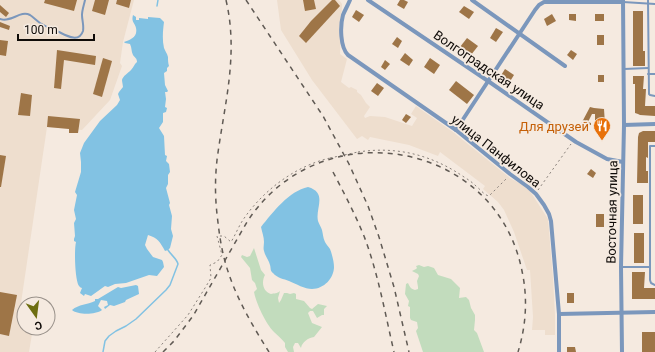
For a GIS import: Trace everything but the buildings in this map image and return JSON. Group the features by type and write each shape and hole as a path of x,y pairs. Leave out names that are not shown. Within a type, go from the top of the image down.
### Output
{"street":[{"name":"улица Панфилова","path":"350,0 344,12 341,23 342,46 344,52 456,130 536,194 547,211 551,221 559,314 559,352"},
{"name":"Волгоградская улица","path":"368,0 574,140 607,159 623,162"},
{"path":"472,0 565,66"},
{"path":"456,130 518,33 538,5 544,2 623,1"},
{"name":"Восточная улица","path":"622,352 624,125 623,1"},
{"path":"624,125 655,124"},
{"path":"559,314 655,312"}],"lane":[{"path":"0,19 9,20 20,14 29,14 44,25 69,38 78,37 83,31 82,12 86,0"},
{"path":"648,0 649,94 655,96"},
{"path":"623,1 655,4"},
{"path":"623,69 648,68"},
{"path":"648,74 655,74"},
{"path":"655,146 650,146 650,280 651,283 655,285"},
{"path":"650,228 655,228"},
{"path":"622,267 650,266"}],"path":[{"path":"536,194 574,140"},
{"path":"156,352 188,315 206,288 211,278 210,265 217,262 222,255 217,236 224,236 232,242 244,218 267,192 299,170 311,164 330,158 358,152 387,150 404,151 451,169 489,196 510,174"}],"shaded area":[{"path":"0,0 134,0 123,42 120,63 122,66 110,100 82,130 47,127 22,296 16,296 16,336 32,336 29,352 0,352"},
{"path":"277,0 339,0 342,4 340,54 347,59 341,82 349,88 351,87 357,90 357,92 370,107 364,116 365,118 370,116 385,117 412,126 417,118 411,114 416,106 453,132 510,178 530,191 548,219 553,278 555,335 545,335 545,330 532,330 533,317 530,270 527,270 514,232 504,210 498,202 483,189 485,186 440,152 438,156 409,145 370,137 368,140 362,136 357,139 312,80 281,30"}],"green space":[{"path":"254,248 261,270 265,275 263,281 265,289 271,294 280,291 278,298 279,303 284,293 294,293 296,294 296,299 304,301 312,309 318,304 327,306 324,309 324,315 317,318 313,311 308,313 312,323 322,327 314,337 304,342 301,348 298,343 295,343 293,347 294,352 288,352 285,347 285,343 268,324 257,302 254,292 257,289 252,280 250,268 241,257 242,255 247,257 250,256"},
{"path":"419,265 434,268 438,275 451,279 460,288 459,298 466,297 469,300 475,315 474,330 477,333 484,352 423,352 416,331 418,328 417,322 411,320 410,318 410,307 408,306 409,301 405,294 406,284 408,283 412,289 418,289 417,281 419,276 412,271"}],"water":[{"path":"133,15 136,17 136,20 139,20 139,18 148,19 148,17 160,18 164,22 163,45 168,57 169,66 167,71 164,73 165,85 168,91 165,92 165,107 167,108 166,112 163,113 163,122 159,128 164,136 165,155 167,156 166,161 169,164 170,172 168,175 168,184 166,188 172,216 171,229 173,236 170,248 165,251 158,241 148,235 145,245 147,249 153,257 162,260 163,262 164,267 157,276 149,275 126,283 115,284 108,287 105,286 91,296 85,294 84,296 80,293 82,288 79,286 77,278 75,258 76,242 74,241 74,223 76,219 74,210 77,195 75,192 81,172 80,153 84,143 100,121 117,105 120,100 118,94 123,87 122,80 137,62 132,54 130,44 124,42 131,39 136,34 136,28 132,19"},
{"path":"308,187 318,193 318,221 324,240 331,251 334,267 334,271 328,282 316,289 303,287 276,276 272,272 265,255 261,227 288,197 301,189"},
{"path":"136,285 138,286 139,294 126,300 125,302 114,306 110,305 105,309 104,307 108,305 107,301 101,300 98,306 102,310 91,314 82,314 72,310 95,301 95,299 98,299 118,287 121,288"}],"waterway":[{"path":"157,6 158,0"},
{"path":"103,352 105,341 109,336 136,319 170,285 178,264 168,250"}],"railway":[{"path":"226,0 230,21 231,61 216,167 216,207 221,246 234,288 250,321 269,352"},
{"path":"246,0 323,116 349,164 368,206 379,237 394,287 409,352"},
{"path":"163,352 174,341 193,316 247,222 278,187 317,164 359,153 402,155 443,168 478,192 506,226 522,271 524,281 525,312 523,332 518,352"},
{"path":"333,172 357,220 369,250 381,293 394,352"}],"place":[{"name":"Для друзей","path":"602,141"}]}
